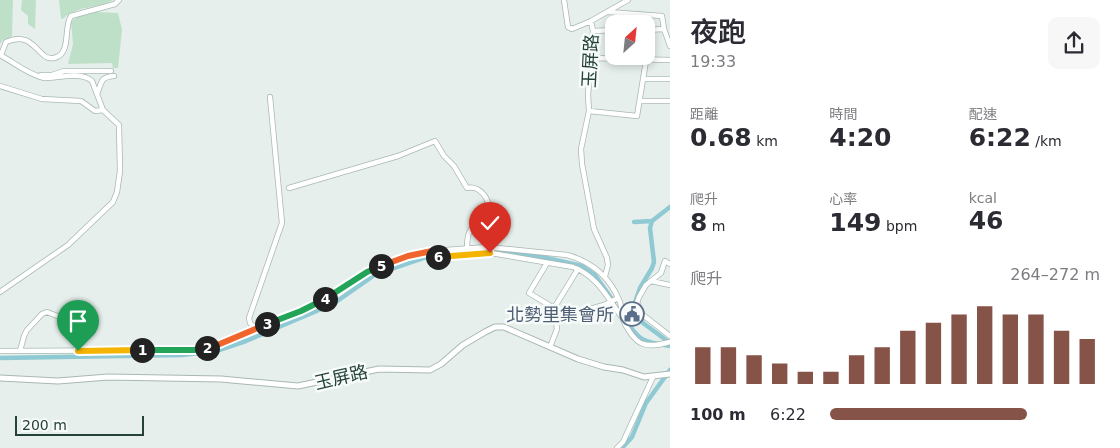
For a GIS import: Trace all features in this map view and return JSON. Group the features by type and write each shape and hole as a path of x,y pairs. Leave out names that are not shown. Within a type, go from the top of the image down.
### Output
{"street":[{"path":"0,292 68,245 112,202 117,192 120,171 120,129 116,121 103,110 94,84 86,77 44,78 30,74 0,55 6,42 16,39 34,44 44,56 53,59 65,47 67,24 70,16 116,4 119,0"},
{"path":"564,0 568,27 572,29 591,21 628,0"},
{"path":"607,12 662,16 670,46"},
{"name":"玉屏路","path":"591,21 593,31 588,111 581,149 594,229 608,265 605,276"},
{"path":"655,30 664,29"},
{"path":"593,31 605,30"},
{"path":"590,58 605,58"},
{"path":"655,59 670,60"},
{"path":"588,111 637,116 646,65"},
{"path":"30,74 42,76 64,71 113,74 103,79 97,94"},
{"path":"644,79 670,79"},
{"path":"0,86 42,99 81,101 95,111 103,110"},
{"path":"256,329 250,324 250,318 282,223 270,98"},
{"path":"640,101 670,101"},
{"path":"289,188 398,156 435,142 444,156 454,166 467,188 477,188 488,201 491,208 492,215 488,221 470,229 467,248"},
{"name":"玉屏路","path":"0,351 194,350 215,346 318,302 334,294 367,272 386,264 408,256 432,251 487,247 567,255 578,258 605,276 621,304 622,317 628,329 638,341 644,344 655,345 670,342"},
{"path":"432,251 433,257 490,253 578,269 593,278 622,317"},
{"path":"668,334 644,317 638,310 637,304 639,296 651,281 662,273 665,262 670,264"},
{"path":"547,263 529,293 554,308"},
{"path":"550,347 557,328 554,308 578,269"},
{"path":"651,281 670,285"},
{"path":"583,311 618,298"},
{"path":"20,351 24,336 42,314 46,312 65,319"},
{"name":"玉屏路","path":"0,378 58,381 108,377 221,379 298,386 379,369 430,370 442,364 463,345 495,327 513,330 578,359 644,377 670,374"},
{"path":"617,448 623,442 653,377"}],"green space":[{"path":"0,0 13,0 12,36 3,40 0,44"},
{"path":"22,0 36,0 35,29 28,24 28,16 21,10"},
{"path":"59,0 113,0 101,5 74,11 63,19 61,18"},
{"path":"95,12 118,13 122,30 118,68 113,68 112,63 68,64 73,44 71,22 79,16"}],"waterway":[{"path":"634,222 652,221 670,207"},
{"path":"652,221 650,228 654,262 640,288 634,305 643,323 670,343"},
{"path":"0,358 182,355 216,351 246,341 333,304 376,274 435,254 476,250 542,257 582,266 595,275 614,302"},
{"path":"623,317 633,331 642,339 670,346"},
{"path":"622,448 632,437 646,403 670,370"}],"place":[{"name":"北勢里集會所","path":"632,314"}],"route":[{"path":"78,351 194,350 215,346 301,311 334,294 367,272 408,256 432,251 433,257 490,253"}]}
